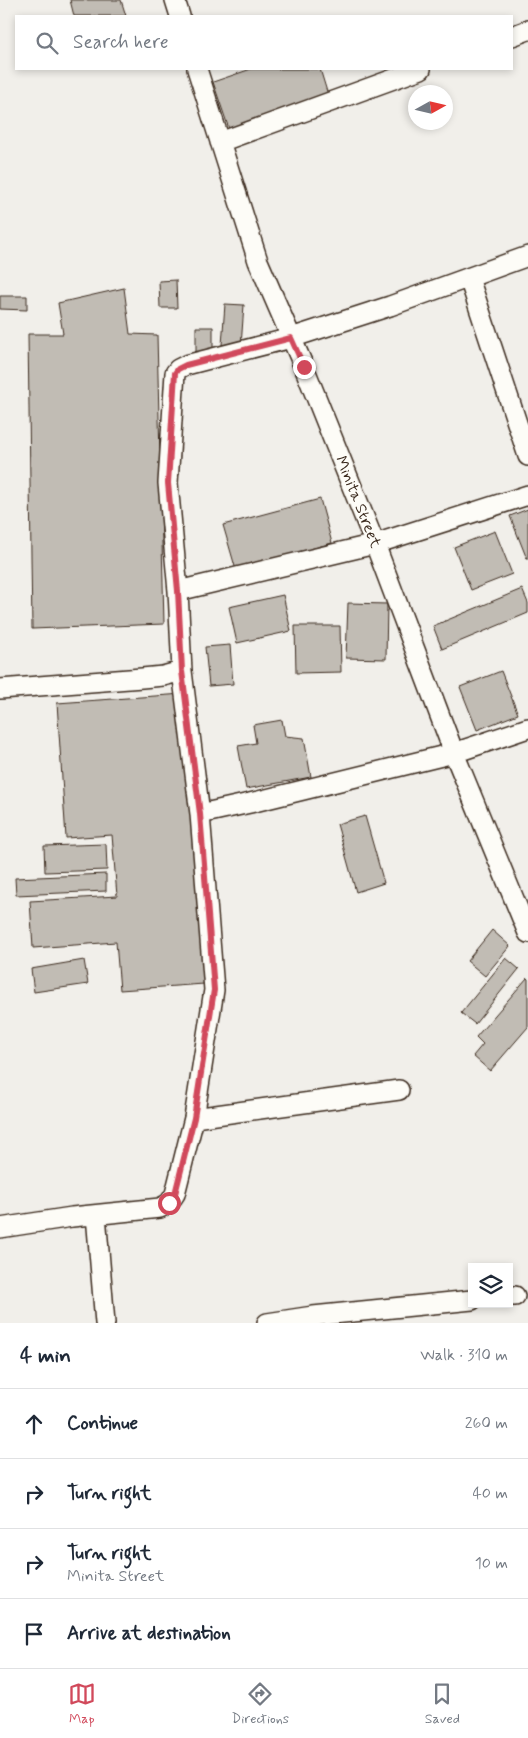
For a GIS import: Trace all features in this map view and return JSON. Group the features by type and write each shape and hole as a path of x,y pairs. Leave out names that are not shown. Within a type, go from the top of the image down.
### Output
{"street":[{"path":"175,0 180,15"},
{"path":"513,36 528,30"},
{"name":"Minita Street","path":"197,70 258,261 375,544 454,753 527,925"},
{"path":"220,142 418,70"},
{"path":"0,1228 160,1208 169,1203 175,1194 194,1118 214,990 200,814 182,671 178,591 168,483 175,373 186,365 291,338 470,278 528,256"},
{"path":"470,278 528,456"},
{"path":"178,591 375,544 528,495"},
{"path":"0,688 142,678 163,676 182,671"},
{"path":"200,814 454,753 528,728"},
{"path":"194,1118 399,1090"},
{"path":"96,1215 105,1323"},
{"path":"267,1323 313,1316 468,1300"}],"building":[{"path":"70,0 121,0 126,15 74,15"},
{"path":"248,70 320,70 328,95 229,129 213,82"},
{"path":"176,280 177,308 160,308 159,281"},
{"path":"124,288 130,334 157,335 164,624 32,629 28,334 63,334 58,303"},
{"path":"0,296 27,296 27,310 0,309"},
{"path":"225,304 244,305 241,346 222,345"},
{"path":"196,327 213,327 213,352 196,352"},
{"path":"320,499 332,543 236,570 223,525"},
{"path":"528,509 528,559 527,559 510,516"},
{"path":"495,531 512,574 471,590 454,547"},
{"path":"522,589 528,603 528,613 442,649 433,626"},
{"path":"283,595 291,631 237,643 229,607"},
{"path":"348,603 387,604 386,659 346,658"},
{"path":"295,626 340,626 341,672 296,673"},
{"path":"230,645 233,684 209,686 205,647"},
{"path":"501,671 518,714 477,730 460,687"},
{"path":"183,694 204,984 120,990 116,942 33,948 30,901 117,896 112,835 66,838 57,703"},
{"path":"282,720 285,736 304,738 311,777 246,789 238,746 256,743 253,725"},
{"path":"365,816 384,883 356,892 337,824"},
{"path":"106,844 107,870 45,872 44,846"},
{"path":"106,874 106,891 16,895 15,878"},
{"path":"492,930 510,946 485,976 467,961"},
{"path":"506,958 519,969 475,1024 461,1013"},
{"path":"84,960 88,984 34,992 31,969"},
{"path":"527,978 528,1027 490,1071 473,1056 483,1044 476,1037"}],"route":[{"path":"169,1203 175,1194 194,1118 214,990 200,814 182,671 178,591 168,483 175,373 186,365 291,338 304,367"}]}
